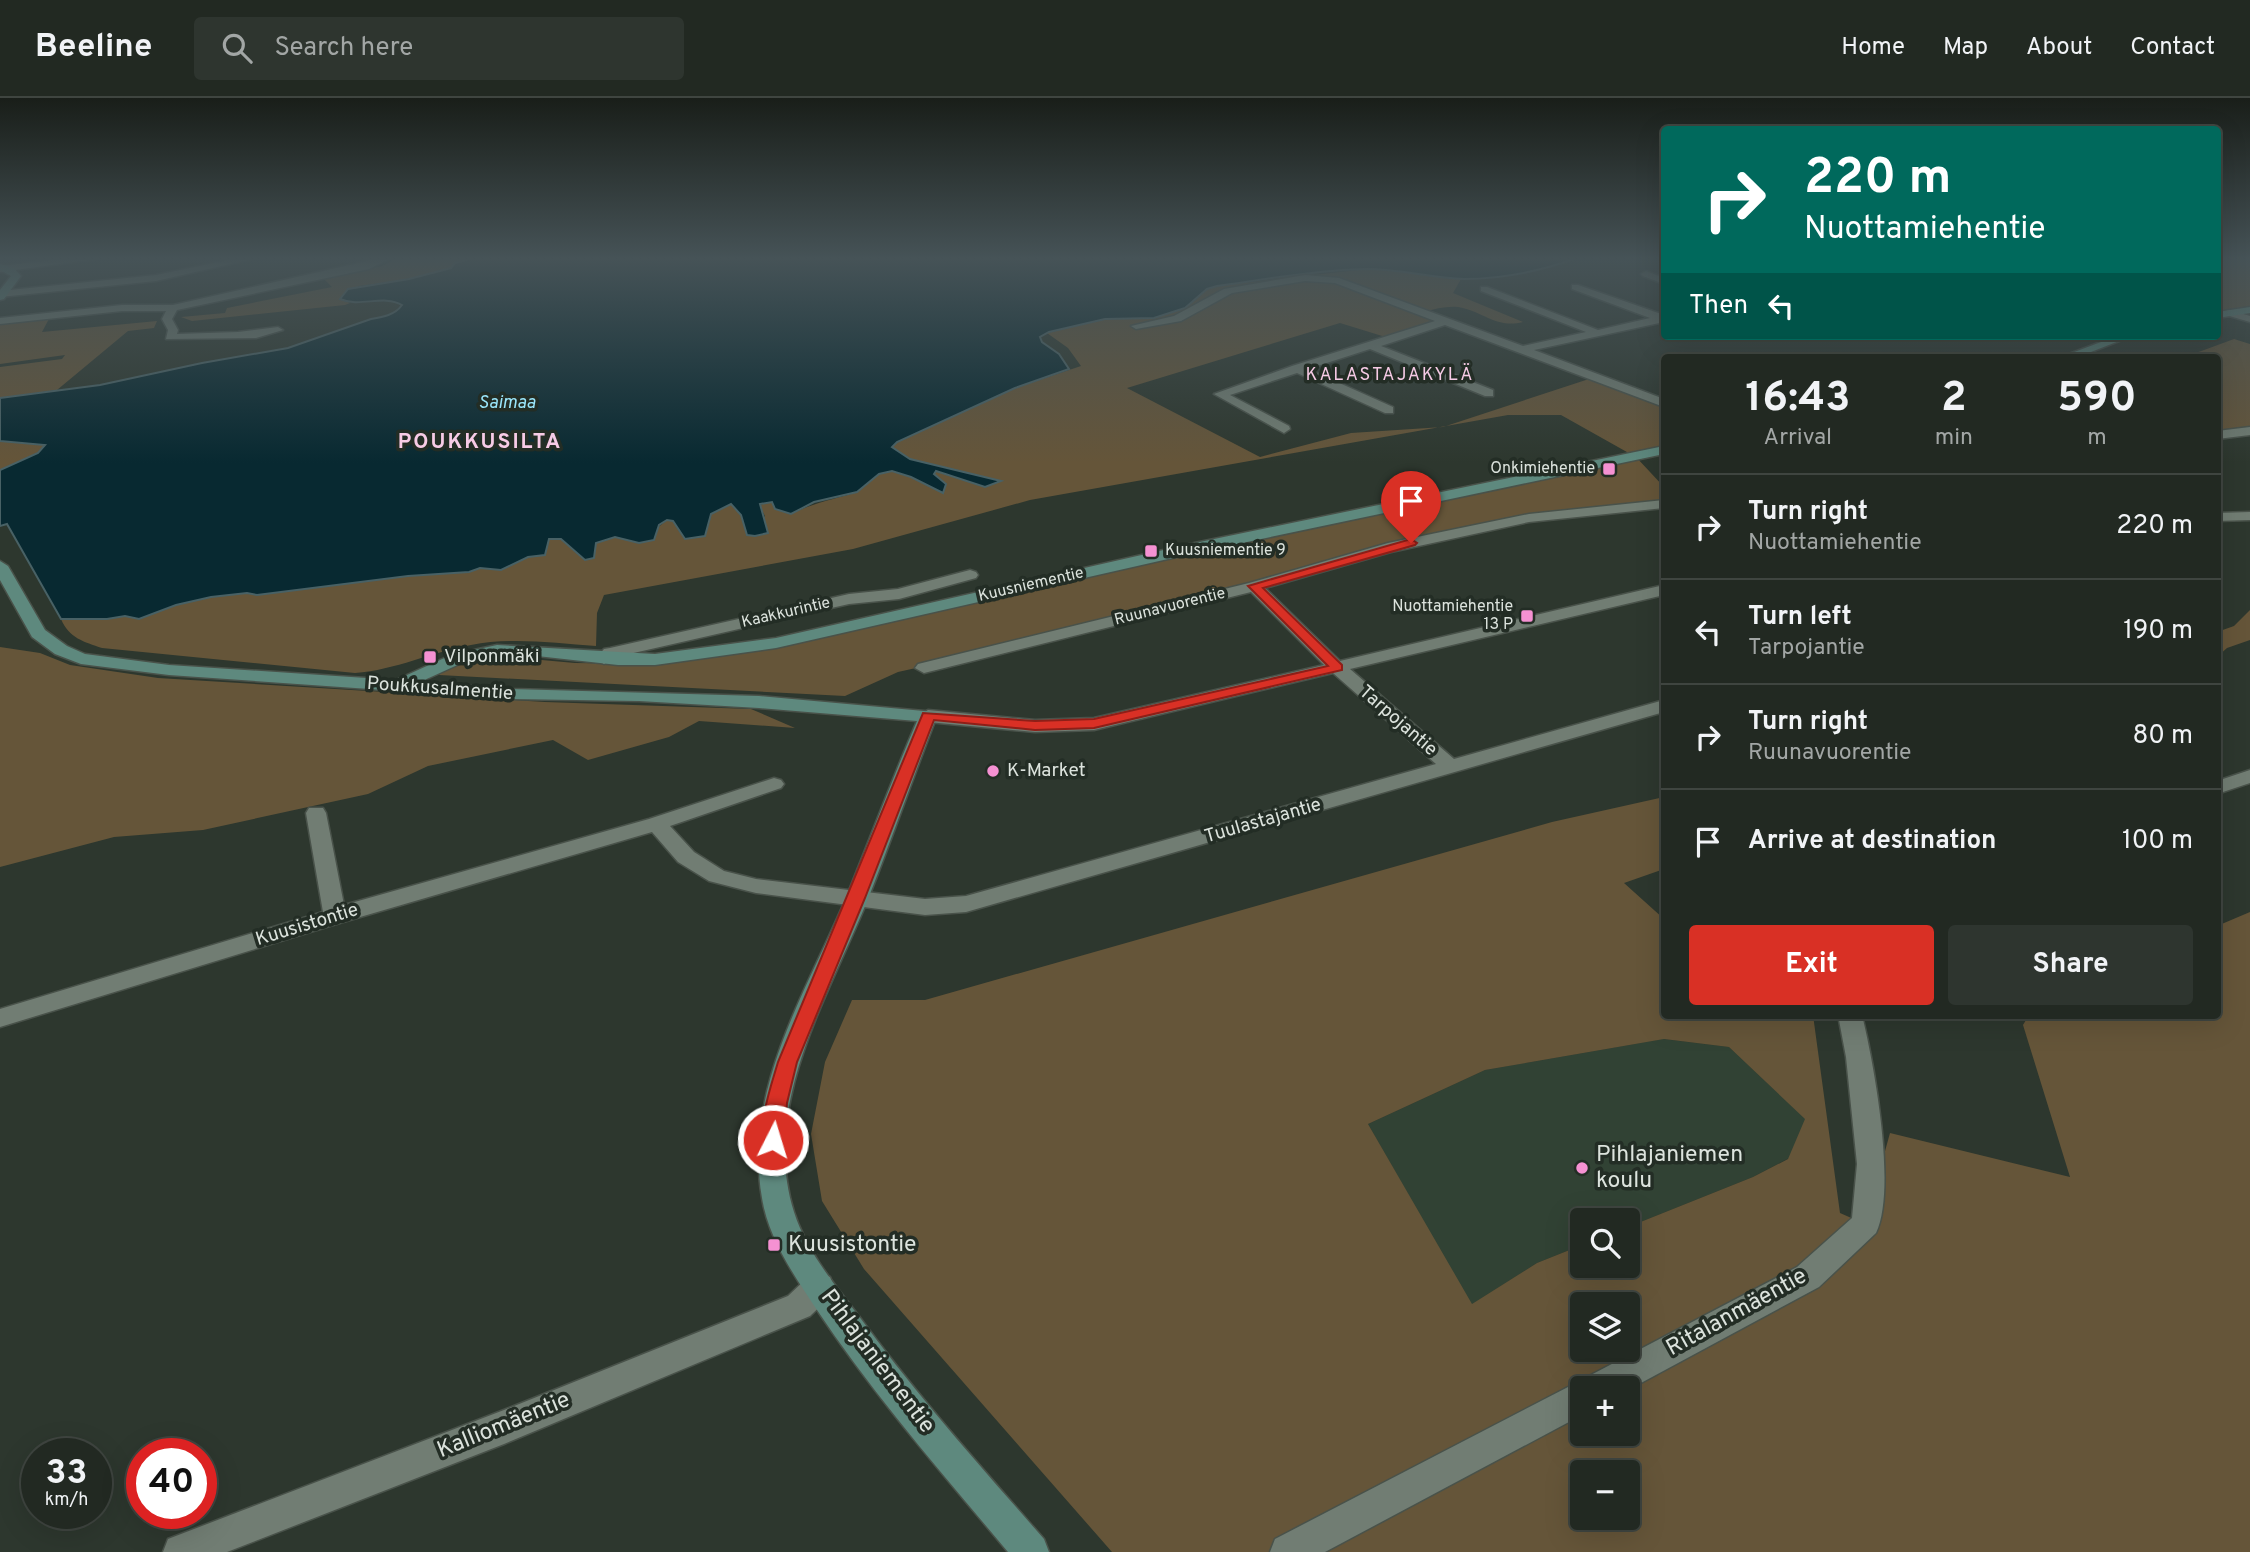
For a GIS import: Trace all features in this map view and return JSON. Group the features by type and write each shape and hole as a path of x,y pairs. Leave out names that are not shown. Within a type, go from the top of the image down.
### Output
{"street":[{"path":"171,327 170,337 243,333"},
{"path":"1284,429 1220,394 1427,327"},
{"path":"1462,327 1661,402"},
{"path":"1581,327 1597,333"},
{"path":"1521,349 1626,327"},
{"path":"2076,354 2116,340"},
{"path":"1370,345 1489,393"},
{"path":"1296,368 1389,410"},
{"path":"2221,435 2250,431"},
{"name":"Kuusniementie","path":"399,686 436,667 477,653 506,650 604,659 666,658 776,643 1190,550 1661,451"},
{"name":"Ruunavuorentie","path":"924,668 1254,586 1388,548 1529,518 1661,504"},
{"path":"2221,517 2250,516"},
{"name":"Poukkusalmentie","path":"0,566 38,633 61,650 82,659 169,670 512,695 639,696 759,702 928,716"},
{"name":"Kaakkurintie","path":"604,659 610,653 648,644 849,599 899,594 970,575"},
{"name":"Tarpojantie","path":"1254,586 1337,668 1451,767"},
{"path":"928,716 1035,726 1094,724 1661,591"},
{"name":"Tuulastajantie","path":"857,898 925,907 965,904 1661,707"},
{"name":"Pihlajaniementie","path":"928,716 857,898 788,1062 774,1122 772,1162 776,1200 785,1228 819,1287 877,1370 1031,1552"},
{"path":"2221,787 2250,776"},
{"name":"Kuusistontie","path":"0,1018 335,916 656,824 774,784"},
{"path":"316,813 335,916"},
{"path":"656,824 686,857 717,876 757,886 857,898"},
{"name":"Ritalanmäentie","path":"1622,1376 1808,1277 1866,1224 1871,1164 1859,1057 1851,1019"},
{"name":"Kalliomäentie","path":"181,1552 504,1427 799,1306 819,1287"},
{"path":"1288,1552 1570,1403"}],"shaded area":[{"path":"0,327 45,327 42,332 96,327 154,327 128,331 57,390 0,398 0,367 62,359 65,355 0,364"},
{"path":"1072,327 1327,327 1127,388 1260,457 1351,433 1439,427 1030,500 853,549 604,595 597,613 596,646 502,641 456,648 385,668 355,673 102,648 73,635 61,619 107,619 125,616 139,619 176,605 211,597 247,593 258,595 408,576 469,572 480,568 501,570 528,557 545,555 549,539 561,539 594,550 596,543 615,537 639,543 667,520 711,514 731,504 741,515 747,535 765,516 759,505 772,502 791,514 854,493 884,472 892,471 910,476 943,493 933,474 936,471 985,487 999,481 910,459 892,447 897,442 1015,388 1081,366 1068,348 1047,333"},
{"path":"1353,327 1428,327 1392,339"},
{"path":"2234,339 2250,344 2250,431 2221,435 2221,354 2193,354"},
{"path":"1592,378 1661,403 1661,451 1636,457 1661,484 1661,504 1529,518 1388,548 1050,638 898,672 845,696 439,675 442,669 466,662 508,657 575,663 651,664 776,643 1634,456 1561,415 1508,415 1446,426"},
{"path":"0,441 45,445 38,453 0,470"},
{"path":"2250,610 2250,640 2227,648 2221,653 2221,631 2234,626"},
{"path":"0,647 40,653 70,665 158,678 545,702 751,709 795,728 699,721 669,737 588,760 553,740 428,766 368,794 203,830 114,837 0,867"},
{"path":"1661,798 1661,870 1624,883 1661,916 1661,1019 1814,1019 1840,1213 1865,1224 1890,1133 2070,1177 2023,1025 2027,1019 2221,1019 2221,924 2250,912 2250,1552 1112,1552 864,1269 822,1201 811,1134 825,1062 852,1000 925,1000 1552,822","holes":["1664,1039 1729,1047 1805,1119 1788,1159 1753,1177 1640,1222 1640,1278 1570,1278 1570,1250 1537,1263 1472,1304 1368,1124 1485,1070"]},
{"name":"Pihlajaniemen koulu","path":"1663,1039 1729,1047 1806,1119 1789,1158 1753,1177 1640,1222 1640,1208 1570,1208 1570,1250 1537,1263 1471,1305 1368,1124 1485,1070"}],"water":[{"name":"Saimaa","path":"349,327 1071,327 1040,337 1042,342 1059,354 1069,369 1015,388 897,442 892,447 910,459 1001,481 985,487 936,471 934,474 946,484 943,493 892,471 879,474 857,492 814,502 791,514 775,509 772,502 760,504 768,533 755,536 747,535 741,515 731,504 711,514 705,536 685,539 673,521 667,520 659,525 654,540 639,543 615,537 596,543 594,558 585,560 561,539 549,539 545,555 528,557 501,570 480,568 469,572 408,576 257,595 247,593 211,597 176,605 139,619 125,616 107,619 61,619 7,524 0,526 0,470 38,453 45,445 0,441 0,398 100,385 288,348"}],"place":[{"name":"Onkimiehentie","path":"1609,469"},
{"name":"Kuusniementie 9","path":"1151,551"},
{"name":"Nuottamiehentie 13 P","path":"1527,616"},
{"name":"Vilponmäki","path":"430,657"},
{"name":"K-Market","path":"993,771"},
{"name":"Pihlajaniemen koulu","path":"1582,1168"},
{"name":"Kuusistontie","path":"774,1245"}],"district":[{"name":"KALASTAJAKYLÄ","path":"1390,375"},
{"name":"POUKKUSILTA","path":"480,442"}],"route":[{"path":"773,1140 776,1103 788,1062 857,898 928,716 1035,726 1094,724 1337,668 1254,586 1411,543"}]}
